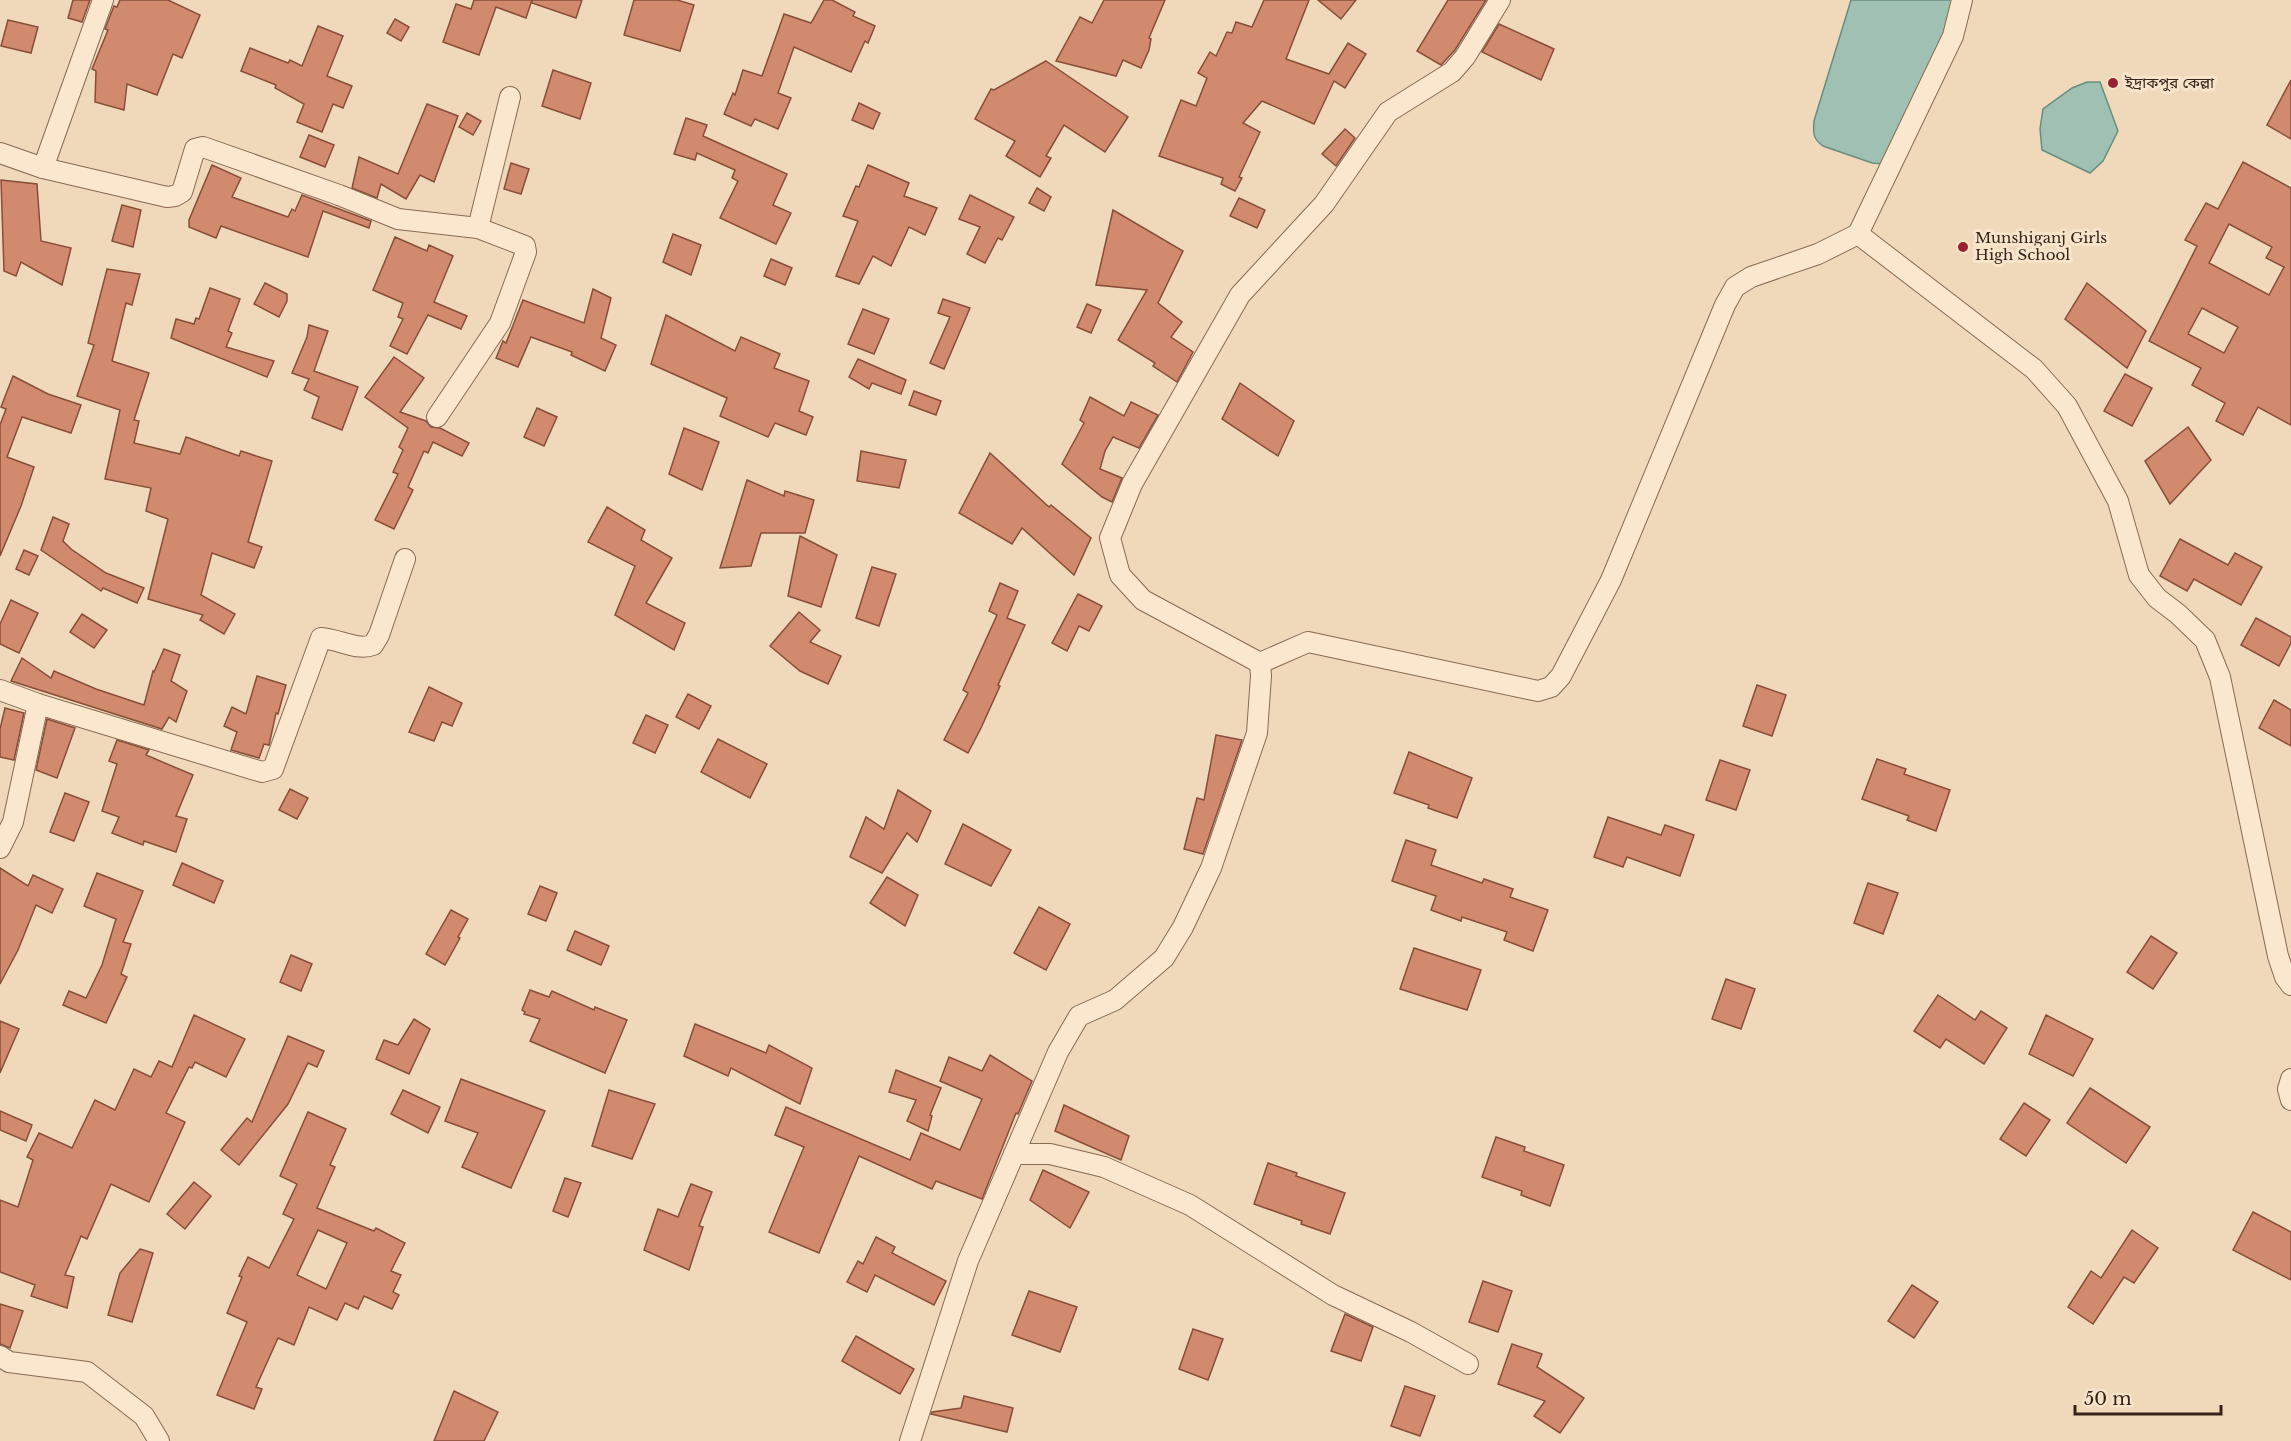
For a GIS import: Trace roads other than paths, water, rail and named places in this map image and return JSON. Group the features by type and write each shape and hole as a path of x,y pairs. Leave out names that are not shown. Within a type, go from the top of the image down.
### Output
{"street":[{"path":"43,168 103,0"},
{"path":"1260,663 1143,600 1120,575 1110,538 1132,484 1240,295 1324,204 1388,112 1452,72 1465,57 1500,0"},
{"path":"1260,663 1308,642 1538,692 1551,687 1562,676 1611,580 1725,305 1735,287 1750,277 1818,254 1858,234 1953,36 1962,0"},
{"path":"478,228 510,97"},
{"path":"0,153 43,168 167,197 182,192 195,148 203,147 339,195 398,219 478,228 525,246 526,252 500,323 437,417"},
{"path":"1858,234 2034,369 2067,406 2118,501 2139,575 2157,598 2205,640 2220,677 2278,956 2285,977 2291,985"},
{"path":"0,690 38,704 262,772 273,769 321,638 333,639 363,649 374,645 405,559"},
{"path":"910,1441 968,1262 1058,1052 1079,1017 1116,1000 1164,958 1183,927 1211,868 1257,733 1260,663"},
{"path":"0,848 13,822 38,704"},
{"path":"2291,1079 2288,1089 2291,1100"},
{"path":"1014,1154 1050,1154 1104,1167 1190,1205 1333,1295 1411,1332 1468,1364"},
{"path":"0,1356 9,1362 87,1372 144,1416 159,1441"}],"place":[{"name":"ইদ্রাকপুর কেল্লা","path":"2113,83"},
{"name":"Munshiganj Girls High School","path":"1963,247"}]}
